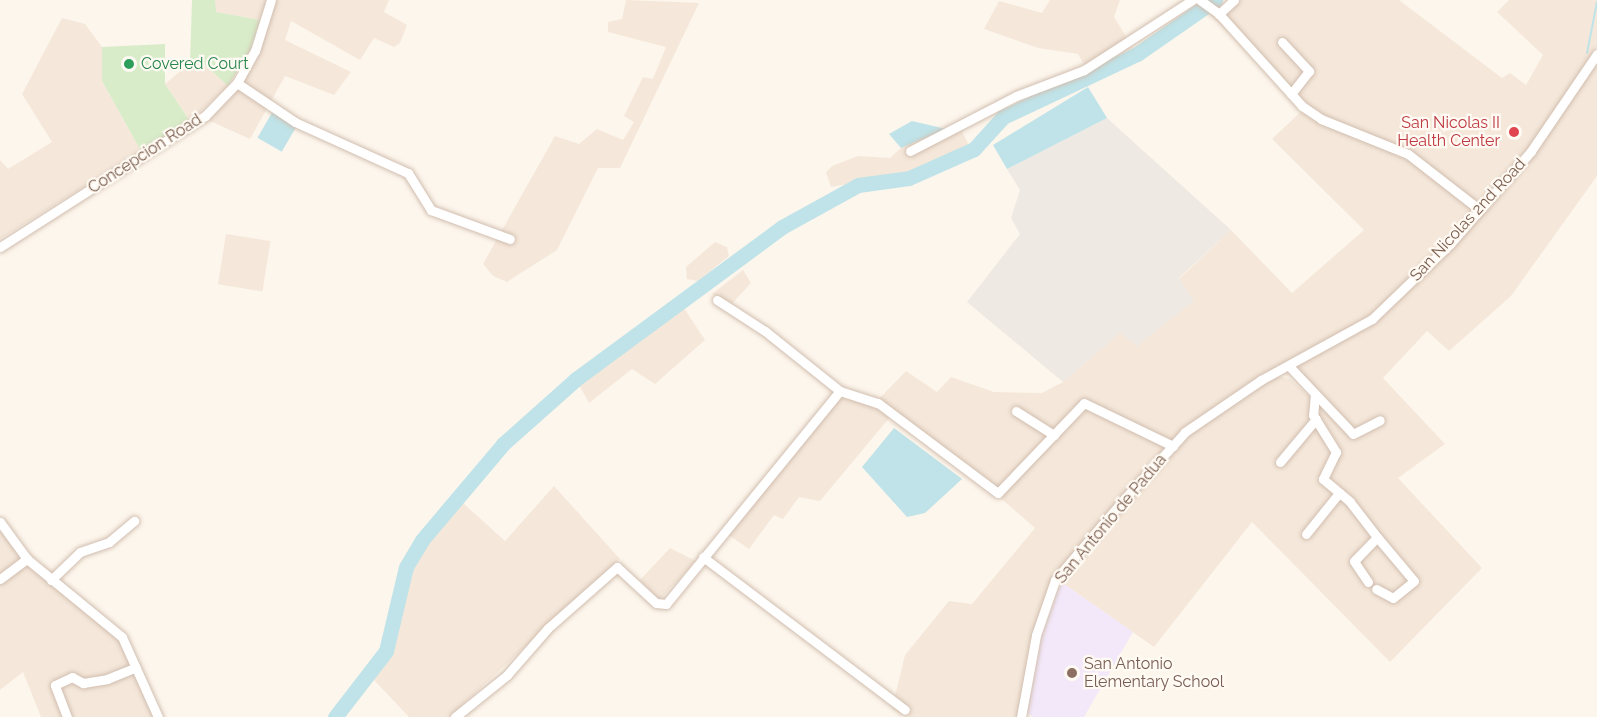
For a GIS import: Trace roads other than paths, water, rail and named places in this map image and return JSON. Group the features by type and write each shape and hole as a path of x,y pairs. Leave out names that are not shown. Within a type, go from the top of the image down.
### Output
{"street":[{"name":"Concepcion Road","path":"0,247 205,116 237,83 255,51 271,0"},
{"path":"910,150 1016,96 1084,70 1192,0"},
{"path":"1200,0 1215,12 1291,94 1321,119 1408,154 1480,210"},
{"path":"1215,12 1234,0"},
{"path":"1282,42 1309,71 1291,94"},
{"name":"San Nicolas 2nd Road","path":"1246,390 1372,319 1480,210 1531,151 1597,54"},
{"path":"237,83 295,122 408,173 431,210 510,239"},
{"path":"717,300 765,330 840,391 878,404 999,493 1084,403 1173,446"},
{"path":"1289,366 1353,434 1380,420"},
{"name":"San Antonio de Padua","path":"1022,717 1036,635 1055,580 1173,446 1246,390"},
{"path":"455,717 507,675 548,628 613,570 623,567 660,605 704,557 840,391"},
{"path":"1315,394 1316,419 1336,452 1323,479 1339,493 1414,581 1393,597 1376,589"},
{"path":"1016,411 1054,435"},
{"path":"1280,462 1316,419"},
{"path":"1306,534 1339,493"},
{"path":"51,580 80,552 109,542 134,521"},
{"path":"0,522 27,559 122,637 158,717"},
{"path":"1368,582 1354,561 1377,537"},
{"path":"704,557 905,710"},
{"path":"0,579 27,559"},
{"path":"67,717 55,685 72,677 82,683 107,679 136,667"}],"water":[{"path":"1088,87 1107,118 1007,169 993,145"},
{"path":"273,111 297,125 282,152 258,138"},
{"path":"912,121 946,129 901,148 889,134"},
{"path":"894,428 962,479 925,513 907,517 862,467"}],"waterway":[{"path":"335,717 386,651 406,567 422,540 503,444 576,379 782,227 858,185 909,178 974,149 1003,117 1137,54 1215,0"},
{"path":"1587,53 1597,2"}],"place":[{"name":"Covered Court","path":"129,64"},
{"name":"San Nicolas II Health Center","path":"1514,132"},
{"name":"San Antonio Elementary School","path":"1072,673"}]}
